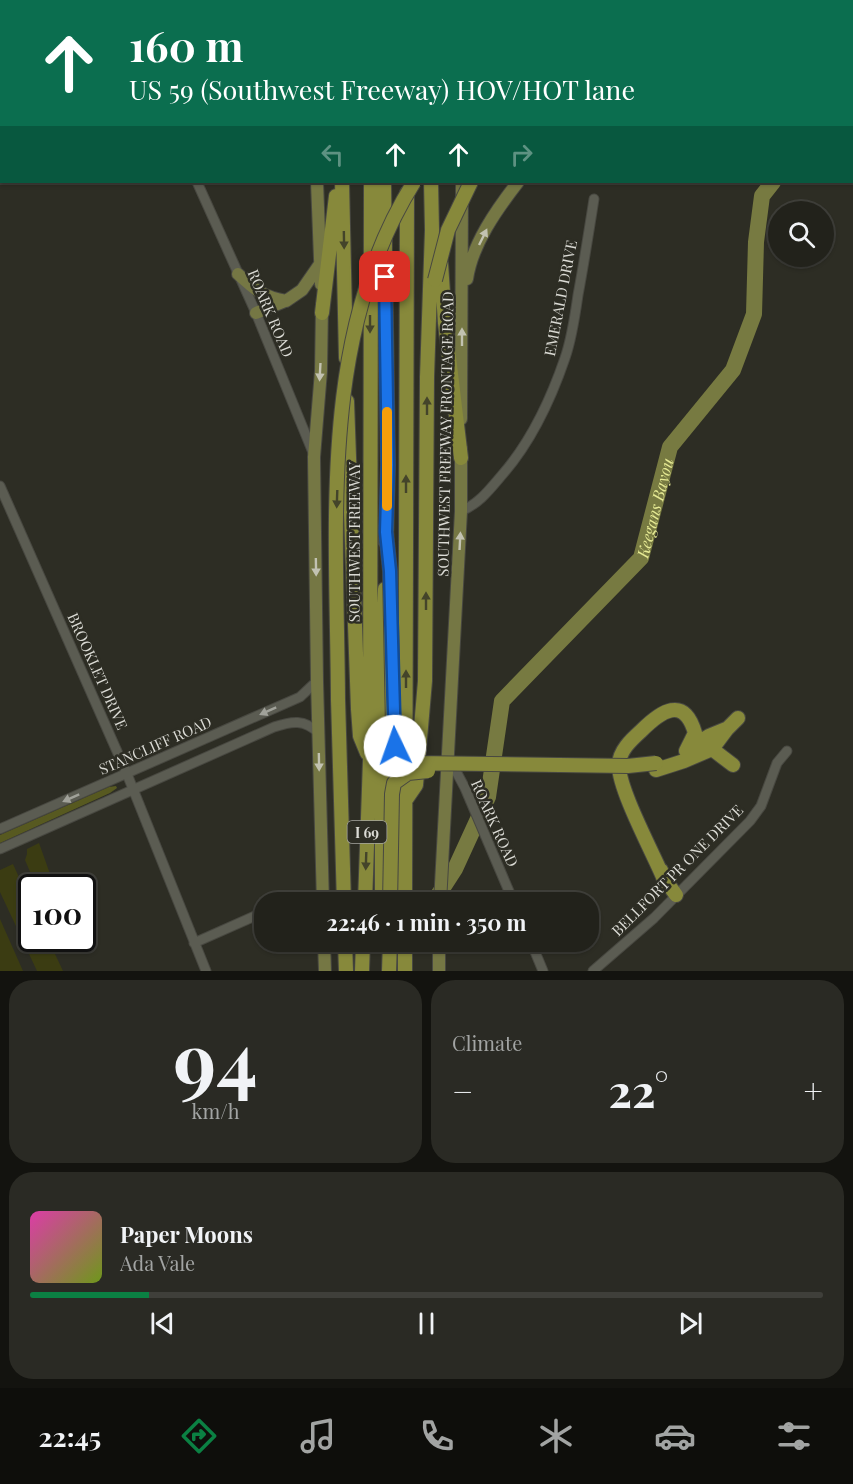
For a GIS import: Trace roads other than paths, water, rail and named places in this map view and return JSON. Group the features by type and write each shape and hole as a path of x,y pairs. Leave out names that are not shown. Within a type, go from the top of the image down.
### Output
{"highway":[{"path":"322,313 338,183"},
{"path":"342,183 358,709 360,735 370,760"},
{"name":"SOUTHWEST FREEWAY","path":"364,892 370,760 370,183"},
{"path":"382,892 382,646 388,465 384,183"},
{"name":"I 69","path":"405,892 407,183"},
{"path":"343,892 337,549 342,402 349,353 365,289 389,228 413,183"},
{"path":"405,801 416,785 425,681 431,183"},
{"path":"436,183 445,323 461,458"},
{"path":"429,304 448,230 471,183"},
{"path":"386,532 390,571 394,737 395,746 401,758 412,763 656,767 686,751 710,743"},
{"path":"676,895 663,877 650,833 620,771 619,764 622,752 628,744 651,720 671,709 680,711 691,721 695,733 686,751"},
{"path":"390,892 392,794 394,783 402,776 417,771 628,773 684,761 710,743 738,718"},
{"path":"710,743 733,765"},
{"path":"345,952 346,971"},
{"path":"362,971 363,952"},
{"path":"382,952 382,971"},
{"path":"389,971 390,952"},
{"path":"405,952 405,971"}],"main road":[{"path":"317,183 322,313 321,371 314,457 323,892"},
{"name":"SOUTHWEST FREEWAY FRONTAGE ROAD","path":"441,892 461,511 462,183"},
{"path":"462,313 468,273 477,249 488,226 517,183"},
{"path":"256,314 286,301 303,290 321,263"},
{"path":"238,274 256,291 271,298 286,301"},
{"path":"324,952 324,971"},
{"path":"439,952 439,971"}],"street":[{"name":"ROARK ROAD","path":"197,183 256,314 314,457"},
{"name":"EMERALD DRIVE","path":"461,511 472,507 506,470 528,440 551,393 568,345 594,200"},
{"name":"BROOKLET DRIVE","path":"0,486 2,496 127,774 206,971"},
{"name":"STANCLIFF ROAD","path":"0,829 300,697 317,681"},
{"path":"0,849 290,721 310,725 318,733"},
{"path":"242,723 249,738"},
{"name":"BELLFORT PR ONE DRIVE","path":"593,971 640,932 750,821 761,806 777,763 788,751"},
{"name":"ROARK ROAD","path":"447,755 465,788 509,892"},
{"path":"194,943 254,916"},
{"path":"535,952 543,971"}],"waterway":[{"name":"Keegans Bayou","path":"440,892 455,869 488,797 502,701 641,558 670,447 733,370 754,314 756,242 762,196 772,183"}]}
